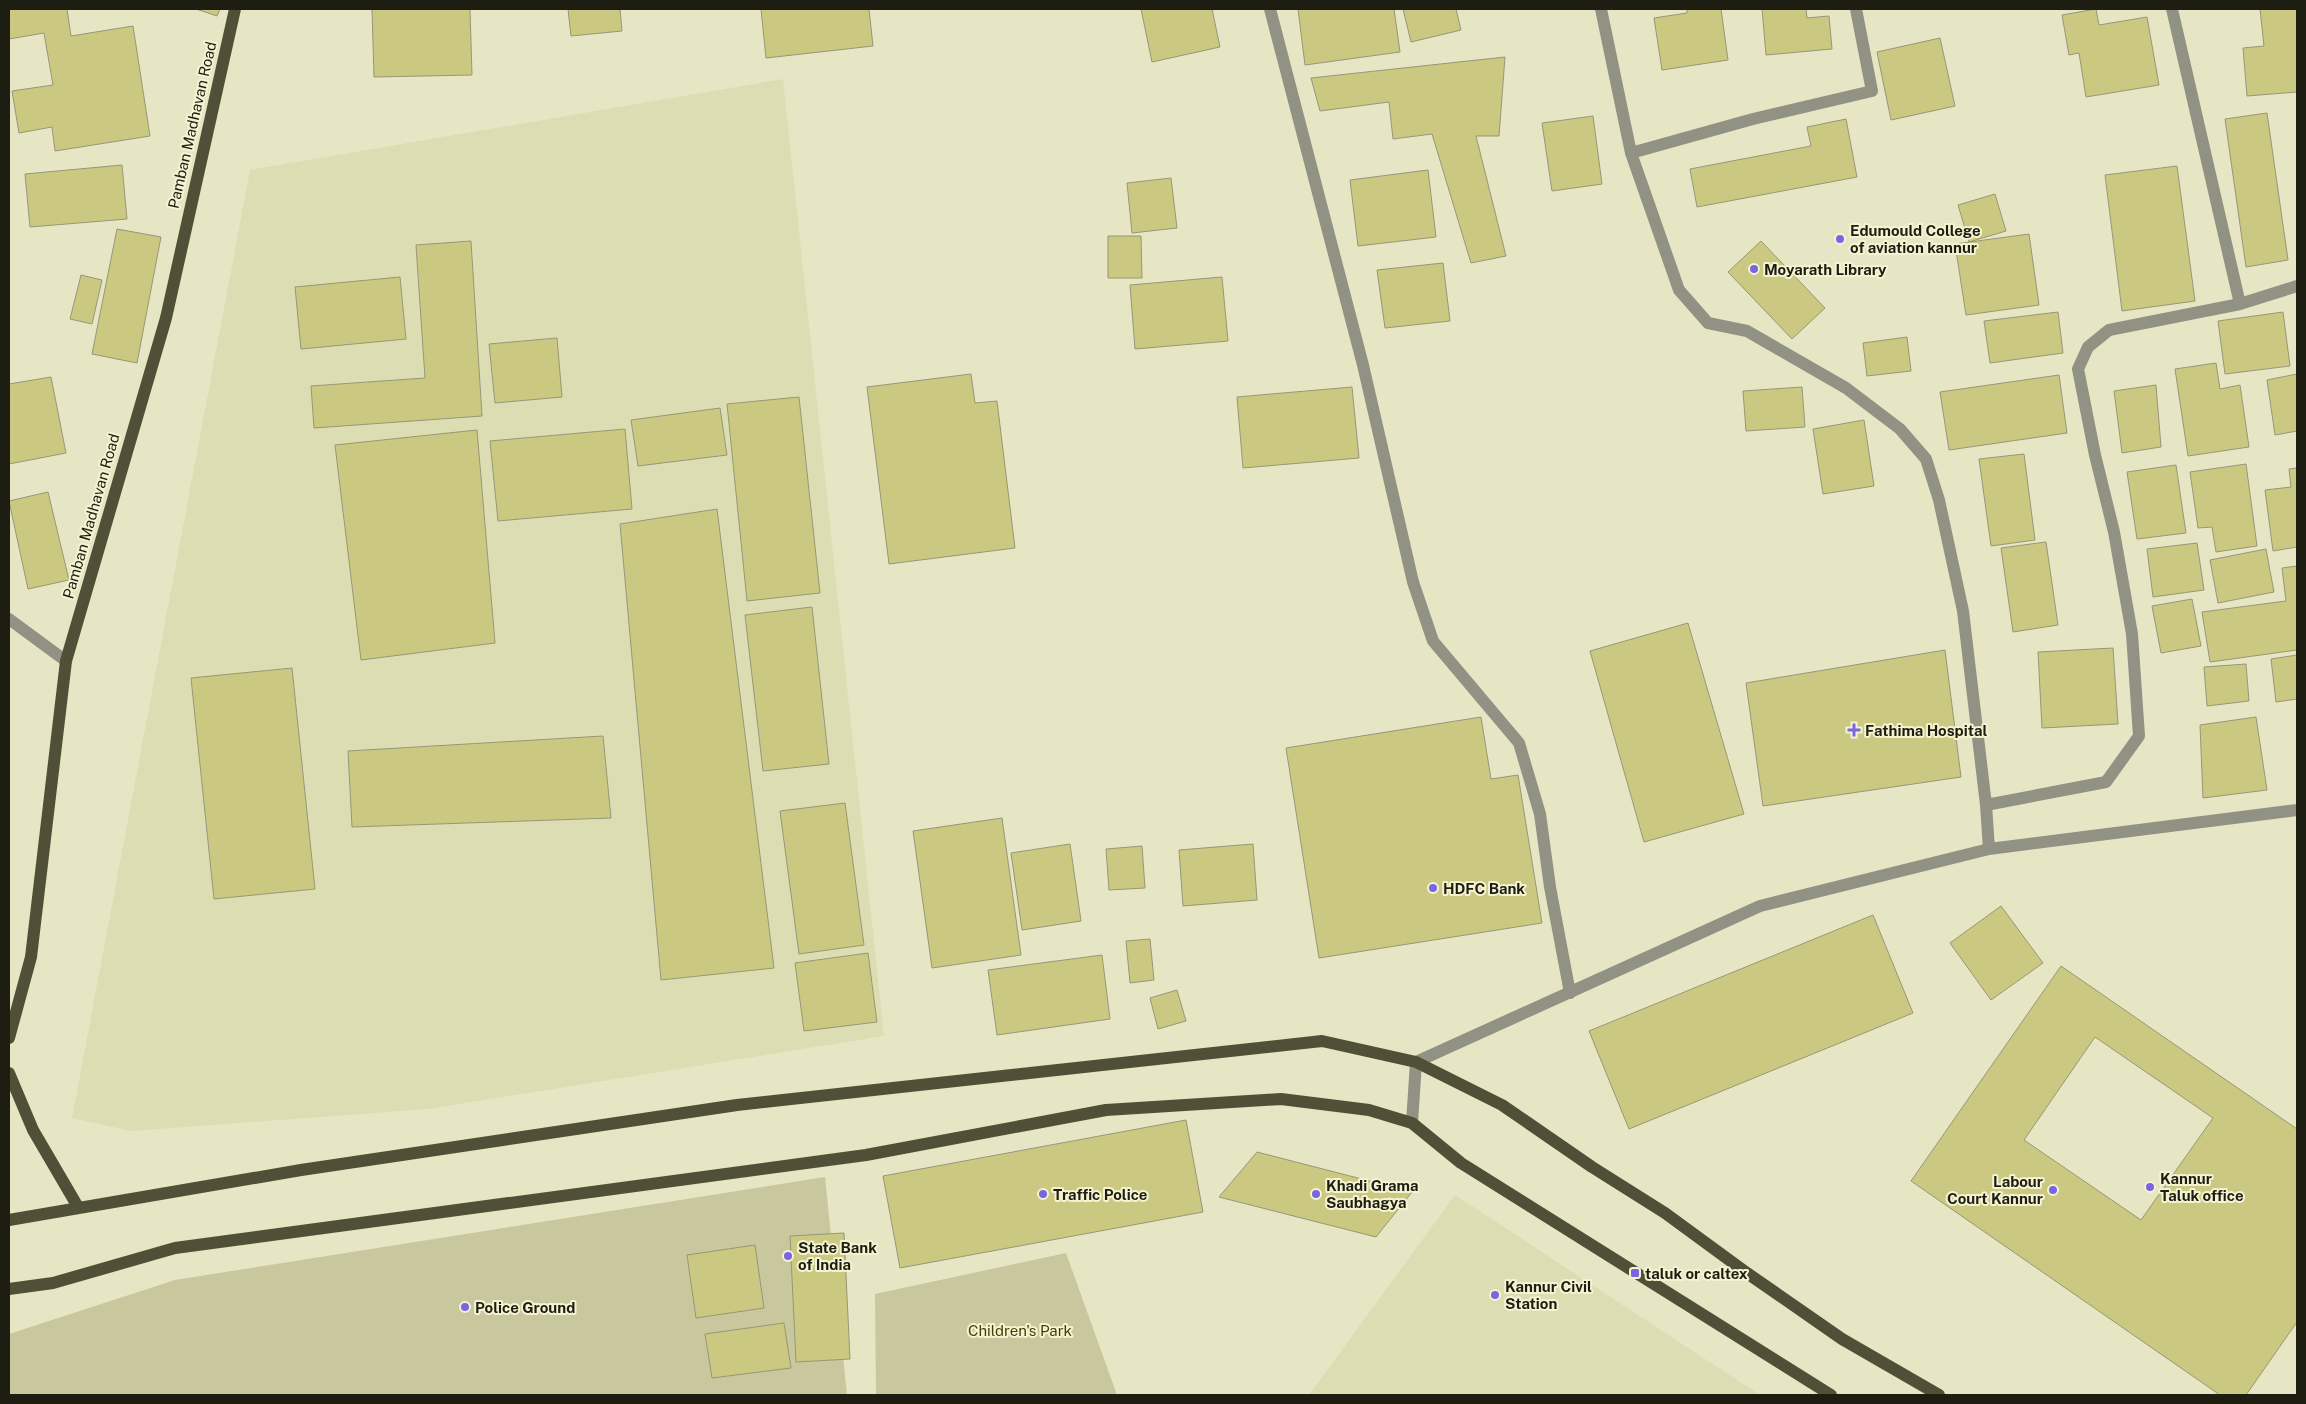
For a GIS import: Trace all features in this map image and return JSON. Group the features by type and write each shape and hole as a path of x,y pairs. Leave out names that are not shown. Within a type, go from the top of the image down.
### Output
{"main road":[{"name":"Pamban Madhavan Road","path":"9,1038 31,957 66,661 166,318 235,9"},
{"path":"9,1220 301,1170 737,1105 1322,1040 1416,1062 1502,1105 1665,1213 1842,1339 1939,1395"},
{"path":"9,1073 34,1130 78,1207"},
{"path":"9,1289 53,1283 175,1248 866,1155 1106,1110 1281,1098 1369,1110 1412,1123 1462,1163 1831,1395"}],"street":[{"path":"1270,9 1363,365 1413,582 1433,642 1518,744 1540,814 1550,887 1570,993"},
{"path":"1601,9 1631,153 1679,290 1708,323 1747,331 1846,388 1900,429 1926,459 1939,500 1963,611 1986,804 1989,849"},
{"path":"1631,153 1753,119 1872,91 1856,9"},
{"path":"2172,9 2240,304"},
{"path":"1986,804 2106,782 2140,736 2132,634 2114,532 2095,455 2078,369 2088,347 2109,330 2240,304 2297,286"},
{"path":"9,619 66,661"},
{"path":"1412,1123 1416,1062 1760,906 1989,849 2297,810"}],"shaded area":[{"path":"783,79 884,1036 428,1109 131,1131 72,1118 250,170"},
{"name":"Kannur Civil Station","path":"1455,1195 1760,1395 1309,1395"}],"green space":[{"name":"Police Ground","path":"825,1177 847,1395 9,1395 9,1334 175,1280"},
{"name":"Children's Park","path":"1066,1253 1117,1395 876,1395 875,1294"}],"building":[{"path":"9,9 67,9 71,36 133,26 150,136 55,151 52,127 19,133 12,91 53,85 44,33 9,39"},
{"path":"196,9 220,9 217,16"},
{"path":"372,9 470,9 472,75 374,77"},
{"path":"568,9 620,9 622,31 571,36"},
{"path":"761,9 869,9 873,46 766,58"},
{"path":"1141,9 1212,9 1220,47 1152,62"},
{"path":"1298,9 1394,9 1400,52 1305,65"},
{"path":"1403,9 1456,9 1461,30 1411,42"},
{"path":"1687,9 1721,9 1728,60 1662,70 1654,18 1687,13"},
{"path":"1762,9 1806,9 1807,18 1829,16 1832,49 1766,55"},
{"path":"2096,9 2099,25 2147,17 2159,85 2086,97 2079,53 2069,55 2062,15"},
{"path":"2260,9 2297,9 2297,92 2247,96 2243,48 2264,46"},
{"path":"1940,38 1955,106 1891,120 1877,52"},
{"path":"1505,57 1499,136 1476,136 1506,256 1471,263 1432,134 1393,139 1389,102 1320,111 1311,78"},
{"path":"2267,113 2288,260 2246,267 2225,119"},
{"path":"1593,116 1602,184 1552,191 1542,123"},
{"path":"1846,119 1857,177 1697,207 1690,169 1811,146 1807,127"},
{"path":"122,165 127,219 30,227 25,174"},
{"path":"2177,166 2195,301 2122,311 2105,175"},
{"path":"1428,170 1436,237 1358,246 1350,180"},
{"path":"1171,178 1177,228 1132,233 1127,183"},
{"path":"1995,194 2006,231 1969,242 1958,205"},
{"path":"117,229 161,237 137,363 92,354"},
{"path":"2029,234 2039,305 1966,315 1955,244"},
{"path":"1108,236 1141,236 1142,278 1108,278"},
{"path":"471,241 482,416 314,428 311,386 425,378 416,245"},
{"path":"1761,241 1825,308 1792,339 1728,272"},
{"path":"1443,263 1450,321 1385,328 1377,270"},
{"path":"81,275 102,280 92,324 70,319"},
{"path":"400,277 406,339 301,349 295,287"},
{"path":"1222,277 1228,341 1135,349 1130,285"},
{"path":"2058,312 2063,353 1990,363 1984,321"},
{"path":"2283,312 2290,366 2225,374 2218,321"},
{"path":"1907,337 1911,371 1867,376 1863,343"},
{"path":"557,338 562,397 495,403 489,344"},
{"path":"2216,363 2220,389 2240,385 2249,447 2188,456 2175,369"},
{"path":"971,374 975,403 997,401 1015,548 889,564 867,387"},
{"path":"2297,374 2297,431 2275,435 2267,380"},
{"path":"2059,375 2067,433 1949,450 1940,392"},
{"path":"51,377 66,453 9,464 9,384"},
{"path":"2156,385 2161,447 2122,453 2114,391"},
{"path":"1352,387 1359,458 1243,468 1237,397"},
{"path":"1802,387 1805,427 1746,431 1743,391"},
{"path":"799,397 820,593 747,601 727,404"},
{"path":"720,408 727,455 638,466 631,420"},
{"path":"1864,420 1874,486 1823,494 1813,429"},
{"path":"625,429 632,509 498,521 490,441"},
{"path":"477,430 495,643 361,660 335,445"},
{"path":"2024,454 2035,540 1991,546 1979,459"},
{"path":"2246,464 2257,546 2216,552 2212,527 2198,528 2190,472"},
{"path":"2176,465 2186,533 2137,539 2127,472"},
{"path":"2297,468 2297,547 2273,551 2265,490 2291,487 2289,469"},
{"path":"48,492 69,580 28,589 9,501"},
{"path":"717,509 774,968 661,980 620,524"},
{"path":"2046,542 2058,625 2013,632 2001,548"},
{"path":"2197,543 2204,590 2153,597 2147,549"},
{"path":"2266,549 2274,592 2218,603 2210,560"},
{"path":"2297,566 2297,650 2210,662 2202,612 2286,601 2282,568"},
{"path":"2192,599 2201,646 2161,653 2152,606"},
{"path":"812,607 829,764 763,771 745,615"},
{"path":"1688,623 1744,814 1644,842 1590,651"},
{"path":"2113,648 2118,724 2042,728 2038,652"},
{"name":"Fathima Hospital","path":"1945,650 1961,777 1763,806 1746,683"},
{"path":"2297,655 2297,699 2276,702 2271,659"},
{"path":"2246,664 2249,701 2207,706 2204,667"},
{"path":"292,668 315,889 214,899 191,678"},
{"path":"1481,717 1491,779 1518,775 1542,923 1319,958 1286,748"},
{"path":"2256,717 2267,790 2203,798 2200,725"},
{"path":"603,736 611,818 352,827 348,751"},
{"path":"845,803 864,945 799,954 780,811"},
{"path":"1002,818 1021,955 932,968 913,831"},
{"path":"1070,844 1081,921 1022,930 1011,853"},
{"path":"1253,844 1257,900 1183,906 1179,850"},
{"path":"1142,846 1145,888 1109,890 1106,849"},
{"path":"2001,906 2043,963 1991,1000 1950,943"},
{"path":"1873,915 1913,1013 1629,1129 1589,1031"},
{"path":"1150,939 1154,980 1130,983 1126,941"},
{"path":"868,953 877,1022 804,1031 795,963"},
{"path":"1102,955 1110,1019 997,1035 988,970"},
{"path":"2061,966 2297,1129 2297,1322 2246,1395 2220,1395 1911,1181","holes":["2095,1037 2213,1118 2141,1220 2024,1140"]},
{"path":"1177,990 1186,1021 1158,1029 1150,998"},
{"name":"Traffic Police","path":"1186,1120 1203,1212 900,1268 883,1176"},
{"name":"Khadi Grama Saubhagya","path":"1257,1152 1412,1192 1376,1237 1219,1197"},
{"path":"844,1233 850,1359 796,1362 790,1236"},
{"path":"755,1245 764,1308 696,1318 687,1255"},
{"path":"784,1323 791,1368 712,1378 705,1334"}],"place":[{"name":"Edumould College of aviation kannur","path":"1840,239"},
{"name":"Moyarath Library","path":"1754,269"},
{"name":"Fathima Hospital","path":"1854,730"},
{"name":"HDFC Bank","path":"1433,888"},
{"name":"Kannur Taluk office","path":"2150,1187"},
{"name":"Labour Court Kannur","path":"2053,1190"},
{"name":"Traffic Police","path":"1043,1194"},
{"name":"Khadi Grama Saubhagya","path":"1316,1194"},
{"name":"State Bank of India","path":"788,1256"},
{"name":"taluk or caltex","path":"1635,1273"},
{"name":"Kannur Civil Station","path":"1495,1295"},
{"name":"Police Ground","path":"465,1307"}]}
